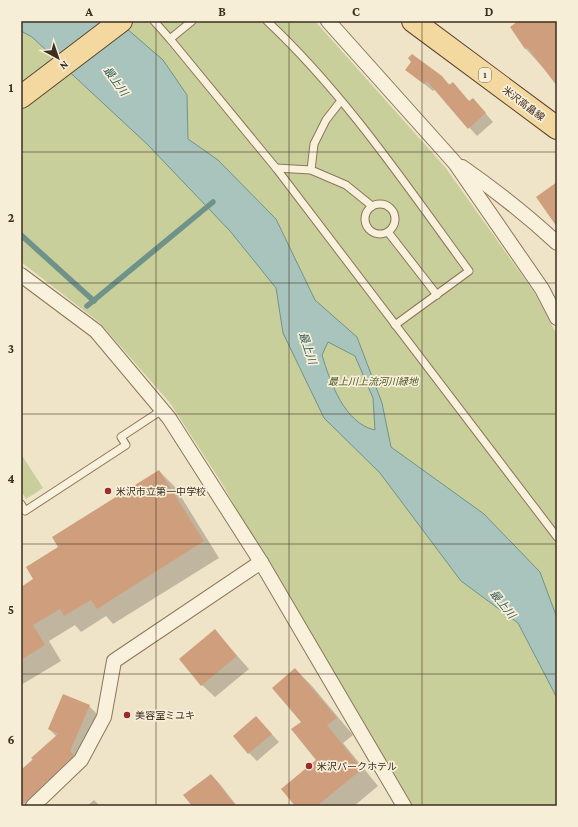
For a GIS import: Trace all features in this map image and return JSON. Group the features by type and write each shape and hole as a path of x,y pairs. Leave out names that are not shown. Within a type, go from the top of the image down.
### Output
{"main road":[{"path":"21,97 121,21"},
{"name":"米沢高畠線","path":"413,21 557,128"}],"street":[{"path":"328,21 455,163 542,289 557,318"},
{"path":"455,163 494,190 537,224 557,243"},
{"path":"21,276 96,331 162,410 261,562 404,806"},
{"path":"33,806 82,760 104,717 114,661 261,562"}],"lane":[{"path":"154,21 276,168 557,537"},
{"path":"170,39 192,21"},
{"path":"267,21 294,47 383,152 469,271 395,325"},
{"path":"311,170 314,144 326,120 340,102"},
{"path":"276,168 311,170 346,185 372,206"},
{"path":"384,204 393,211 395,222 388,232 376,234 367,227 365,215 372,206 384,204"},
{"path":"388,232 437,295"},
{"path":"21,504 26,511 126,445 121,437 162,410"}],"green space":[{"name":"最上川上流河川緑地","path":"21,21 315,21 445,167 534,292 557,335 557,806 411,806 268,566 223,485 170,403 100,323 21,262"},
{"path":"21,454 43,488 26,499 21,491"}],"water":[{"name":"最上川","path":"21,21 118,21 163,60 187,95 188,139 218,160 276,219 315,300 357,337 382,403 391,447 484,514 540,572 557,618 557,698 518,623 461,581 380,473 324,418 283,333 276,288 230,231 148,145 32,37 21,31","holes":["328,342 355,356 373,398 375,430 364,426 355,420 347,411 334,389 322,355"]}],"building":[{"path":"518,21 557,21 557,86 528,48 525,49 510,27"},
{"path":"412,54 442,76 449,85 453,82 469,101 473,98 486,113 468,129 427,81 424,84 405,70 411,62 408,58"},
{"path":"557,182 557,227 536,197"},
{"path":"159,470 204,541 97,609 91,600 64,616 60,609 33,625 45,645 21,660 21,587 33,579 26,567 58,547 52,537"},
{"path":"215,629 237,656 201,686 179,659"},
{"path":"295,668 337,718 327,725 362,769 317,806 295,806 281,789 316,760 291,729 301,722 272,688"},
{"path":"63,694 90,705 70,751 74,755 21,806 21,770 33,760 31,758 58,734 48,729"},
{"path":"256,716 272,734 248,754 233,736"},
{"path":"211,774 236,806 192,806 183,795"}],"waterway":[{"path":"87,306 213,202"},
{"path":"21,235 94,301"}],"place":[{"name":"米沢市立第一中学校","path":"108,491"},
{"name":"美容室ミユキ","path":"127,715"},
{"name":"米沢パークホテル","path":"309,766"}]}
